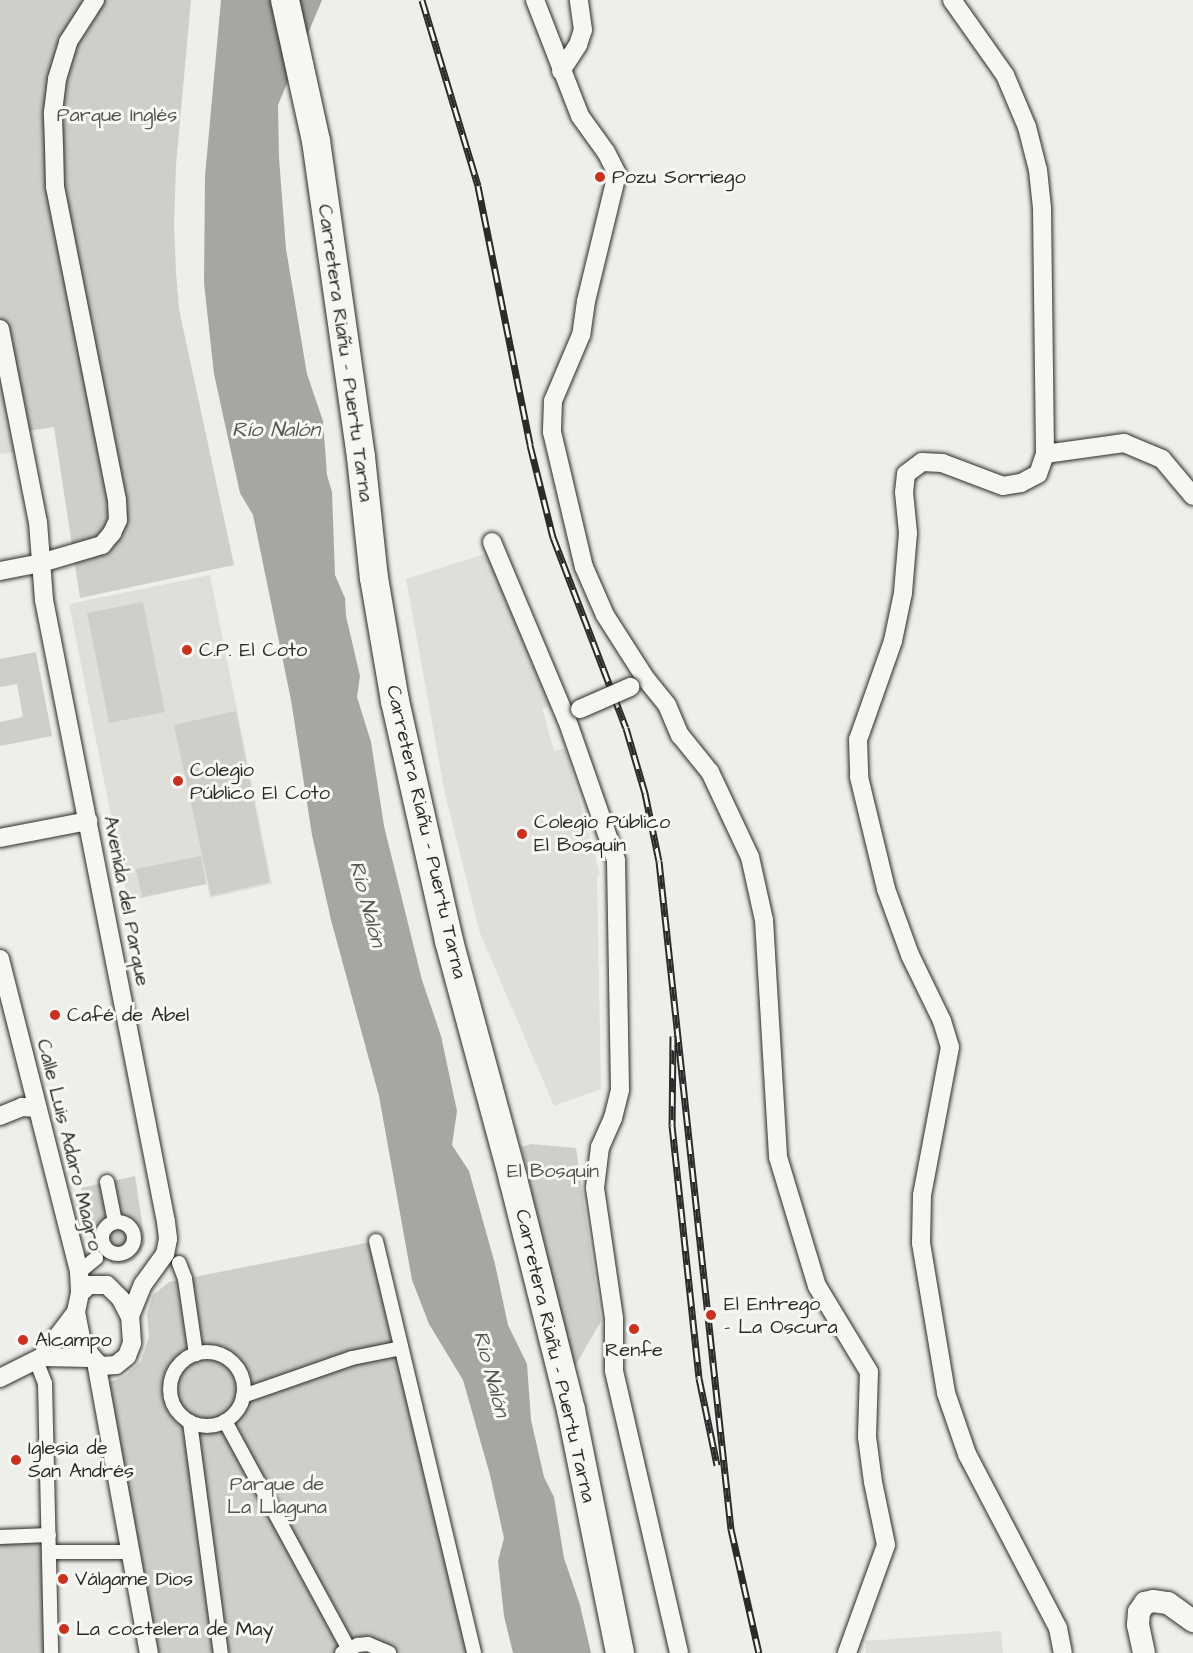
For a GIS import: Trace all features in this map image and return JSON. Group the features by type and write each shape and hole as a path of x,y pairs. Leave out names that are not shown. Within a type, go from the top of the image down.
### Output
{"main road":[{"name":"Carretera Riañu - Puertu Tarna","path":"285,0 316,141 361,457 374,578 394,701 449,941 513,1179 571,1410 620,1653"}],"street":[{"path":"0,570 41,563 102,545 112,533 118,520 117,501 56,186 54,146 53,112 60,69 68,42 95,0"},
{"path":"535,0 580,117 606,152 617,174 586,301 581,335 553,401 552,432 584,567 638,683 667,705 680,735 710,772 750,857 764,920 778,1157 818,1286 869,1372 867,1437 873,1482 886,1545 847,1653"},
{"path":"561,71 578,45 583,30 579,0"},
{"path":"952,0 1005,75 1027,127 1038,170 1042,208 1045,454 1038,474 1021,483 1003,486 942,463 922,462 906,474 904,492 908,533 903,593 893,641 858,740 859,777 886,889 910,955 942,1021 950,1047 922,1195 921,1243 946,1393 967,1454 1058,1628 1063,1653"},
{"name":"Avenida del Parque","path":"0,330 38,522 44,600 166,1222 168,1239 165,1254 148,1276 130,1317"},
{"path":"1045,454 1124,443 1162,459 1193,496"},
{"path":"492,542 573,715 616,861 620,1090 613,1118 600,1147 595,1188 614,1318 614,1371 679,1653"},
{"path":"573,715 638,683"},
{"path":"0,838 88,821"},
{"name":"Calle Luis Adaro Magro","path":"0,959 4,990 89,1284"},
{"path":"0,1116 22,1107 37,1108"},
{"path":"107,1182 115,1222"},
{"path":"376,1241 474,1653"},
{"path":"0,1378 39,1358 76,1312 89,1284 96,1258"},
{"path":"179,1263 185,1279 196,1354"},
{"path":"89,1284 123,1284 148,1276"},
{"path":"89,1284 121,1299 130,1317 132,1343 127,1356 116,1365 102,1385"},
{"path":"76,1312 81,1344 102,1366 116,1365"},
{"path":"243,1396 352,1358 401,1348"},
{"path":"196,1354 217,1354 235,1365 243,1385 243,1396 239,1406 225,1421 208,1426 190,1422 177,1409 170,1392 176,1368 185,1359 196,1354"},
{"path":"39,1358 94,1360"},
{"path":"39,1358 45,1383 51,1653"},
{"path":"94,1360 102,1385 101,1393 148,1653"},
{"path":"225,1421 345,1651 368,1644 389,1653"},
{"path":"190,1422 221,1653"},
{"path":"0,1537 49,1535"},
{"path":"49,1552 130,1552"},
{"path":"1144,1653 1138,1625 1139,1612 1145,1603 1153,1601 1168,1603 1193,1621"}],"shaded area":[{"path":"0,369 16,452 0,454"},
{"name":"Colegio Público El Bosquín","path":"494,551 554,705 542,708 554,751 565,748 600,875 597,876 601,1089 554,1106 480,933 445,794 406,579"},
{"name":"Colegio Público El Coto","path":"210,575 272,884 210,898 207,884 128,901 69,604"},
{"path":"1001,1631 1003,1653 866,1653 866,1641"}],"green space":[{"name":"Parque Inglés","path":"0,0 191,0 176,165 174,224 176,272 179,309 234,565 80,598 54,427 21,432 0,329"},
{"path":"143,602 165,712 109,723 87,613"},
{"path":"36,652 52,736 0,746 0,722 23,717 17,684 0,687 0,659"},
{"path":"236,711 270,882 211,896 174,725"},
{"path":"201,856 206,884 142,897 136,869"},
{"name":"El Bosquín","path":"531,1144 576,1148 601,1321 574,1368 521,1147"},
{"path":"135,1176 145,1242 141,1252 134,1260 124,1264 113,1264 95,1252 81,1188"},
{"name":"Parque de La Llaguna","path":"376,1241 474,1653 149,1653 102,1385 125,1376 141,1361 149,1337 147,1314 153,1295 169,1282"},
{"path":"0,1541 44,1541 46,1653 0,1653"}],"water":[{"name":"Río Nalón","path":"221,0 322,0 278,105 279,158 286,249 307,374 323,421 327,475 332,492 335,575 345,598 346,616 360,676 357,697 371,742 384,826 422,980 441,1036 457,1111 452,1145 469,1171 495,1264 508,1325 527,1364 531,1420 544,1477 554,1497 564,1558 580,1605 591,1653 513,1653 504,1616 498,1561 504,1538 490,1475 463,1380 429,1324 412,1280 379,1096 331,920 312,835 291,700 253,515 240,493 214,374 204,283 205,176"}],"railway":[{"path":"422,0 478,186 530,445 553,537 626,728 645,793 659,861 731,1529 759,1653"},
{"path":"673,1036 672,1125 699,1378 717,1465"}],"place":[{"name":"Pozu Sorriego","path":"600,177"},
{"name":"C.P. El Coto","path":"187,650"},
{"name":"Colegio Público El Coto","path":"178,781"},
{"name":"Colegio Público El Bosquín","path":"522,834"},
{"name":"Café de Abel","path":"55,1015"},
{"name":"El Entrego - La Oscura","path":"711,1315"},
{"name":"Renfe","path":"634,1329"},
{"name":"Alcampo","path":"23,1340"},
{"name":"Iglesia de San Andrés","path":"16,1460"},
{"name":"Válgame Dios","path":"63,1579"},
{"name":"La coctelera de May","path":"64,1629"}]}
